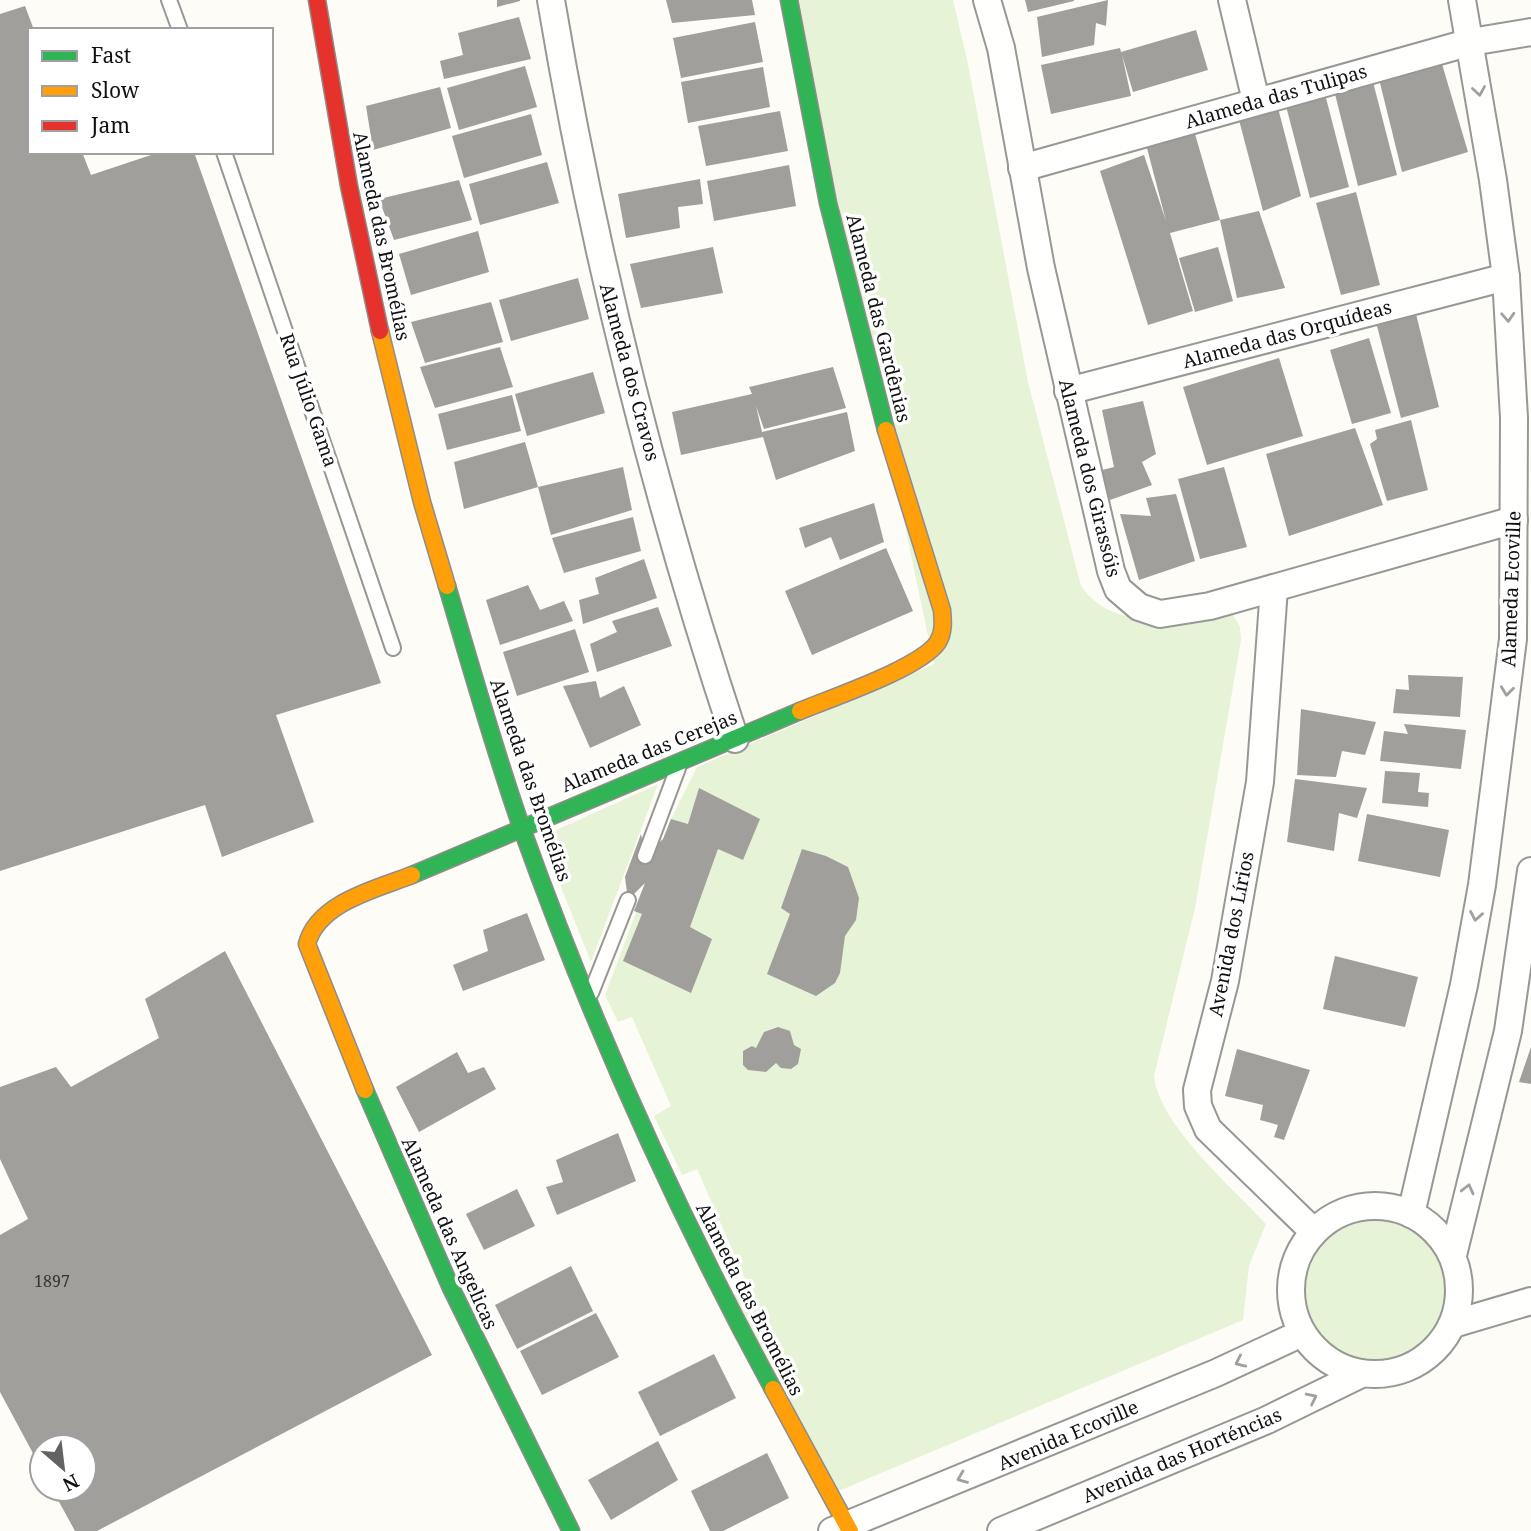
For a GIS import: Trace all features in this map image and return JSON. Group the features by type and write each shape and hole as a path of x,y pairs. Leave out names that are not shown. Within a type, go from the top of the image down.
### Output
{"street":[{"name":"Alameda das Bromélias","path":"317,0 354,211 422,502 496,751 522,828 587,1001 720,1291 842,1529"},
{"name":"Alameda dos Cravos","path":"551,0 585,193 614,318 708,659 734,739"},
{"name":"Alameda das Gardênias","path":"789,0 812,132 844,269 893,453 942,610 944,629 940,641"},
{"name":"Alameda dos Girassóis","path":"987,0 1002,48 1022,168 1068,391 1106,556 1118,589 1128,600 1160,614 1210,606 1514,520"},
{"path":"1232,0 1256,102"},
{"name":"Alameda Ecoville","path":"1411,1214 1464,985 1482,884 1513,639 1514,418 1506,277 1471,42 1462,0"},
{"name":"Alameda das Tulipas","path":"1022,168 1471,42 1531,32"},
{"name":"Alameda das Orquídeas","path":"1068,391 1506,277"},
{"name":"Avenida dos Lírios","path":"1274,588 1259,782 1225,981 1201,1069 1198,1106 1208,1129 1314,1231"},
{"name":"Alameda das Cerejas","path":"307,944 310,931 319,919 343,904 913,663 933,650 940,641"},
{"path":"1453,1255 1508,1031 1531,871"},
{"name":"Alameda das Angelicas","path":"307,944 367,1096 451,1288 514,1423 570,1531"},
{"name":"Avenida das Horténcias","path":"1364,1206 1392,1207 1411,1214 1441,1235 1453,1255 1460,1278 1460,1302 1453,1324 1437,1348 1415,1365 1389,1374 1361,1374 1337,1366 1317,1352 1302,1333 1292,1310 1291,1282 1298,1255 1314,1231 1337,1214 1364,1206"},
{"path":"1453,1324 1531,1301"},
{"name":"Avenida Ecoville","path":"842,1529 1204,1378 1302,1333"},
{"name":"Avenida das Horténcias","path":"1001,1531 1267,1420 1361,1374"}],"lane":[{"path":"169,0 179,28"},
{"name":"Rua Júlio Gama","path":"225,154 393,648"},
{"path":"645,856 681,760"},
{"path":"587,1001 628,900"}],"green space":[{"path":"794,0 953,0 967,59 1028,382 1081,586 1095,601 1111,611 1128,616 1147,619 1226,613 1233,615 1240,627 1241,640 1195,908 1154,1076 1159,1095 1183,1135 1266,1224 1249,1266 1243,1320 834,1493 734,1295 748,1286 697,1169 682,1175 654,1116 671,1106 632,1017 618,1022 605,995 671,819 697,767 934,664"},
{"path":"658,784 591,962 541,837"},
{"path":"1377,1220 1404,1225 1427,1241 1443,1264 1448,1291 1443,1318 1427,1341 1404,1357 1377,1362 1350,1357 1327,1341 1311,1318 1306,1291 1311,1264 1327,1241 1350,1225"}],"building":[{"path":"497,0 520,0 520,1 497,7"},
{"path":"666,0 752,0 755,15 672,23"},
{"path":"1025,0 1074,0 1074,1 1028,12"},
{"path":"1108,0 1106,26 1096,23 1094,45 1042,57 1037,17"},
{"path":"25,6 33,28 28,28 28,154 83,154 91,175 154,154 195,154 381,683 276,715 314,822 222,857 205,805 0,871 0,14"},
{"path":"519,17 531,59 444,79 440,61 463,55 458,33"},
{"path":"755,22 763,62 681,78 673,38"},
{"path":"1196,30 1208,70 1133,92 1122,55 1131,96 1051,114 1041,65 1120,48 1121,52"},
{"path":"1442,64 1468,152 1402,172 1379,79"},
{"path":"525,66 537,107 459,130 447,88"},
{"path":"763,67 770,107 688,123 681,82"},
{"path":"1373,82 1397,175 1358,186 1335,94"},
{"path":"440,87 451,128 373,150 366,106"},
{"path":"1325,94 1349,187 1310,198 1286,106"},
{"path":"1278,108 1301,196 1263,211 1239,120"},
{"path":"780,111 788,151 706,166 698,126"},
{"path":"531,114 542,155 464,178 452,136"},
{"path":"1195,134 1220,220 1170,233 1193,311 1148,325 1100,171 1144,155 1166,221 1147,148"},
{"path":"547,162 559,203 480,225 469,184"},
{"path":"789,165 796,206 714,221 707,181"},
{"path":"700,179 703,204 678,207 680,228 626,238 618,194"},
{"path":"459,180 472,220 394,240 379,199"},
{"path":"1356,192 1380,285 1341,295 1316,203"},
{"path":"1259,211 1285,288 1237,298 1220,220"},
{"path":"478,231 489,272 411,295 399,254"},
{"path":"713,247 723,293 641,308 630,264"},
{"path":"1218,247 1233,301 1195,312 1179,258"},
{"path":"578,278 589,319 511,341 499,300"},
{"path":"491,302 503,342 425,363 411,322"},
{"path":"1416,314 1439,407 1401,418 1377,326"},
{"path":"1369,338 1391,413 1352,424 1330,350"},
{"path":"500,347 513,387 435,408 420,367"},
{"path":"1279,358 1303,436 1207,465 1183,387"},
{"path":"833,367 846,408 764,429 756,406 762,432 847,412 855,451 776,480 763,437 681,455 672,412 752,394 749,387"},
{"path":"593,372 605,413 527,436 515,394"},
{"path":"512,395 521,431 447,450 438,414"},
{"path":"1143,401 1156,454 1142,462 1152,485 1110,500 1098,471 1114,467 1102,410"},
{"path":"1411,420 1428,490 1387,501 1370,444 1377,439 1375,430"},
{"path":"1355,428 1383,505 1289,536 1266,454"},
{"path":"525,442 538,487 464,509 454,462"},
{"path":"623,467 632,510 551,535 538,487"},
{"path":"1224,467 1247,547 1200,559 1178,479"},
{"path":"1176,494 1195,561 1139,580 1120,514 1151,516 1146,498"},
{"path":"874,503 884,542 840,560 831,537 805,548 799,528"},
{"path":"633,517 641,551 564,573 552,538"},
{"path":"886,548 913,611 812,655 785,591"},
{"path":"644,559 657,598 583,624 579,600 599,594 595,578"},
{"path":"528,585 540,610 564,601 573,621 500,645 486,600"},
{"path":"658,607 672,646 597,672 590,644 617,632 612,621"},
{"path":"575,629 589,672 517,696 503,652"},
{"path":"1408,675 1463,677 1460,717 1393,713 1396,689 1409,690"},
{"path":"596,681 600,698 624,686 641,725 590,748 563,686"},
{"path":"1301,709 1376,722 1365,755 1342,751 1336,777 1297,775"},
{"path":"1404,724 1466,730 1461,769 1380,761 1384,731 1408,734"},
{"path":"1385,771 1420,773 1418,792 1429,793 1428,807 1382,803"},
{"path":"1295,779 1367,788 1357,818 1339,813 1334,851 1287,842"},
{"path":"699,788 760,819 743,860 718,849 690,927 712,939 691,993 623,961 642,914 634,911 645,883 628,900 625,877 641,834 645,856 663,839 671,819 688,824"},
{"path":"1367,814 1449,830 1440,877 1358,861"},
{"path":"802,849 826,856 848,867 859,898 856,920 845,936 840,973 835,983 816,996 767,974 790,914 781,908"},
{"path":"527,913 545,960 463,991 453,965 488,951 483,930"},
{"path":"225,951 432,1355 97,1531 75,1531 60,1503 98,1503 98,1433 28,1433 28,1444 0,1392 0,1235 28,1219 0,1159 0,1087 56,1067 71,1087 159,1038 145,999"},
{"path":"1335,956 1418,977 1405,1027 1323,1009"},
{"path":"778,1027 790,1031 794,1045 801,1049 798,1064 791,1069 781,1068 776,1063 766,1072 748,1070 743,1065 743,1051 752,1046 756,1048 764,1032"},
{"path":"1531,1047 1531,1084 1519,1082"},
{"path":"1237,1049 1310,1070 1284,1140 1274,1137 1278,1125 1260,1120 1263,1105 1225,1096"},
{"path":"457,1052 468,1073 484,1067 496,1089 419,1132 396,1087"},
{"path":"618,1133 636,1181 557,1215 546,1187 563,1182 556,1160"},
{"path":"517,1189 535,1226 484,1250 466,1214"},
{"path":"571,1266 593,1311 517,1349 495,1305"},
{"path":"596,1313 619,1357 542,1395 520,1351"},
{"path":"714,1354 736,1398 660,1436 638,1392"},
{"path":"658,1441 678,1480 611,1520 588,1480"},
{"path":"767,1453 789,1498 723,1531 710,1531 691,1491"}],"traffic: fast":[{"path":"789,0 828,203 886,430"},
{"path":"447,586 522,829 577,972 669,1183 773,1389"},
{"path":"412,875 800,711"},
{"path":"365,1090 451,1288 571,1531"}],"traffic: slow":[{"path":"380,331 422,502 447,586"},
{"path":"800,711 914,662 938,642 941,634 942,610 886,430"},
{"path":"365,1090 307,944 323,917 336,907 366,892 412,875"},
{"path":"773,1389 850,1531"}],"traffic: jam":[{"path":"317,0 349,186 380,331"}]}
